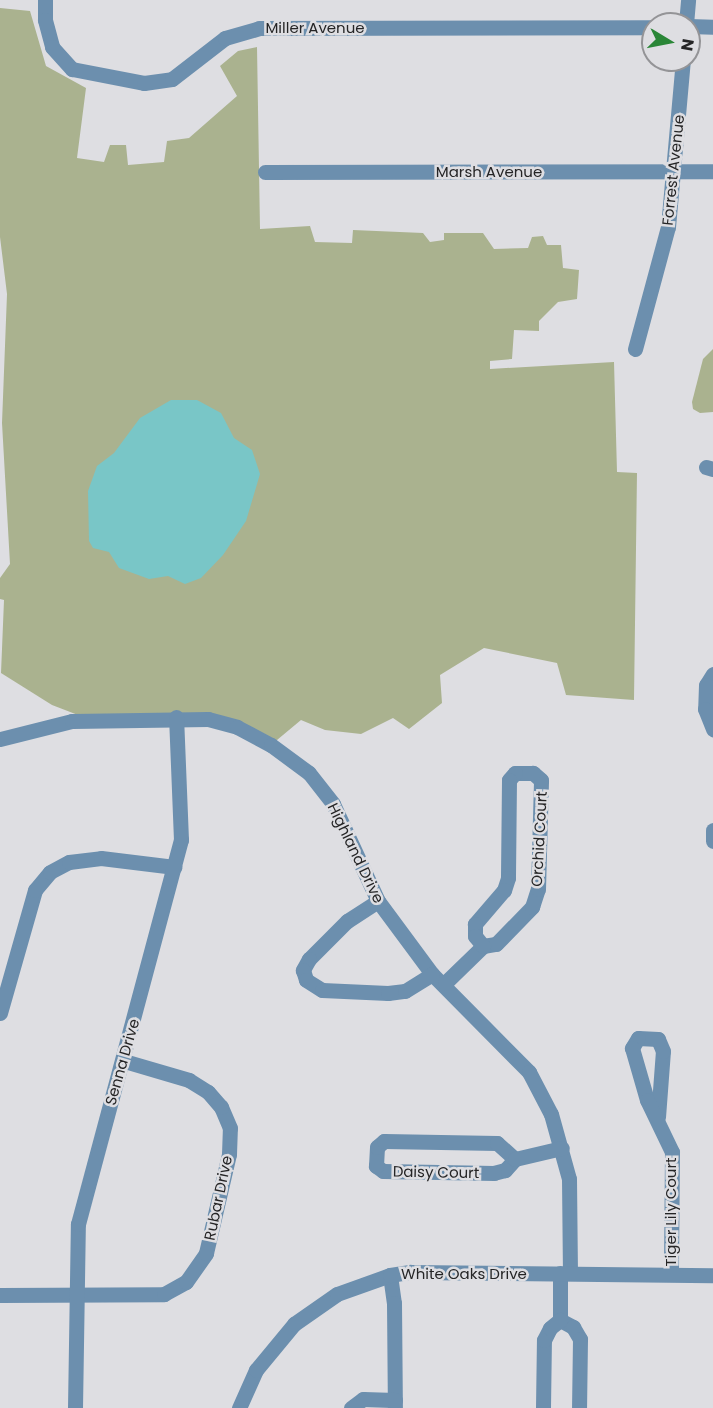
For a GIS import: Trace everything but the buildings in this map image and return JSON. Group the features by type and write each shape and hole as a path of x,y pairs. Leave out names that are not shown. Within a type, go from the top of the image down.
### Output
{"street":[{"name":"Miller Avenue","path":"45,0 45,21 52,47 72,69 144,83 172,79 225,38 259,28 641,27"},
{"name":"Forrest Avenue","path":"635,349 668,227 682,72"},
{"name":"Marsh Avenue","path":"265,172 713,171"},
{"path":"713,674 706,685 705,709 713,729"},
{"name":"Highland Drive","path":"0,739 72,721 176,717 237,727 271,745 309,773 333,804 378,901 432,974 445,983 529,1072 551,1114 562,1148 572,1224 560,1320"},
{"name":"Senna Drive","path":"75,1408 78,1224 124,1061 181,840 176,717"},
{"name":"Orchid Court","path":"445,983 483,945 496,944 532,907 538,889 541,780 533,773 515,773 509,780 508,878 500,896 475,924 475,936 483,945"},
{"path":"713,830 713,841"},
{"path":"0,1013 35,890 50,872 69,862 101,858 174,867"},
{"path":"378,901 348,921 309,958 303,970 306,980 322,990 388,993 405,991 432,974"},
{"name":"Rubar Drive","path":"0,1295 77,1297 165,1294 186,1282 206,1253 229,1154 230,1128 221,1107 208,1092 189,1080 124,1061"},
{"name":"Tiger Lily Court","path":"657,1117 672,1152 671,1274"},
{"name":"Daisy Court","path":"515,1159 497,1143 384,1141 377,1147 376,1166 383,1171 494,1173 505,1170 515,1159 562,1148"},
{"name":"White Oaks Drive","path":"238,1408 256,1370 294,1324 337,1294 390,1275 565,1273 713,1275"},
{"path":"351,1408 363,1400 395,1404 394,1303 390,1275"},
{"path":"543,1408 544,1340 550,1328 560,1320 573,1327 580,1338 579,1408"}],"green space":[{"path":"0,8 30,11 46,66 86,88 77,158 104,162 110,145 126,145 128,165 164,162 167,141 189,138 237,96 220,66 238,51 257,47 260,229 310,226 315,242 352,243 353,230 423,233 430,242 444,240 444,233 483,233 494,249 528,248 532,237 543,236 547,245 561,245 563,268 579,270 577,299 558,302 539,321 539,331 514,330 512,359 490,361 490,369 614,362 617,472 637,473 634,700 566,695 557,663 484,648 440,675 442,703 409,729 393,718 361,734 325,730 301,720 271,745 237,727 91,720 52,705 1,673 4,600 0,599 0,578 10,564 2,423 7,294 0,237"},
{"path":"713,349 713,412 700,413 693,409 692,402 703,359"}],"water":[{"path":"171,400 197,400 221,413 234,438 252,450 260,474 246,521 223,555 201,578 185,584 168,576 149,579 119,568 109,552 93,548 89,541 88,491 97,466 114,453 140,418"}]}
